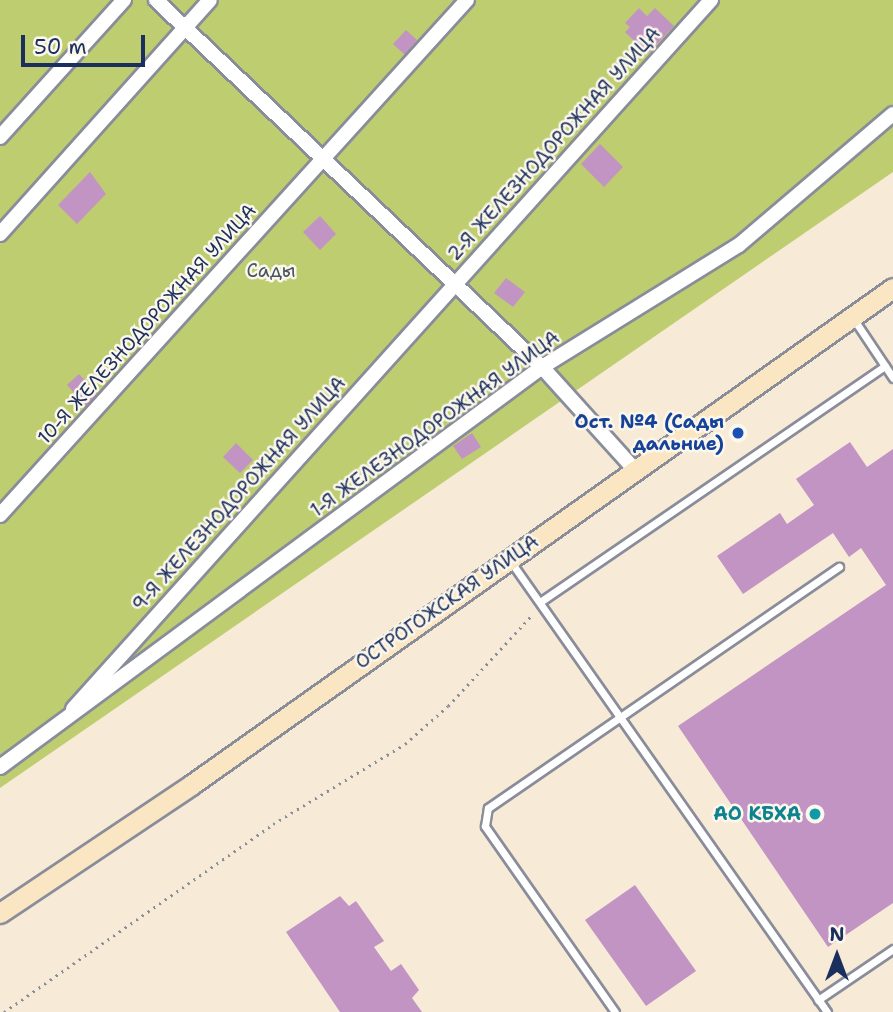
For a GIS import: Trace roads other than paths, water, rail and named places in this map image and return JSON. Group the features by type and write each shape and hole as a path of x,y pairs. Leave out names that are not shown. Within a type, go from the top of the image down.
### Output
{"street":[{"path":"0,136 124,0"},
{"path":"156,0 542,367 635,470"},
{"path":"0,234 210,0"},
{"name":"10-Я ЖЕЛЕЗНОДОРОЖНАЯ УЛИЦА","path":"0,515 467,0"},
{"name":"2-Я ЖЕЛЕЗНОДОРОЖНАЯ УЛИЦА","path":"453,282 712,0"},
{"name":"1-Я ЖЕЛЕЗНОДОРОЖНАЯ УЛИЦА","path":"0,767 53,731 542,367 739,245 893,114"},
{"name":"9-Я ЖЕЛЕЗНОДОРОЖНАЯ УЛИЦА","path":"53,731 453,282"},
{"name":"ОСТРОГОЖСКАЯ УЛИЦА","path":"0,913 191,785 893,288"}],"lane":[{"path":"852,318 893,379"},
{"path":"540,603 885,366"},
{"path":"508,558 827,1012"},
{"path":"615,1012 485,826 488,808 839,567"},
{"path":"818,1000 893,948"}],"place":[{"name":"Ост. №4 (Сады дальние)","path":"738,433"},
{"name":"АО КБХА","path":"815,814"}],"park label":[{"name":"Сады","path":"271,271"}]}
